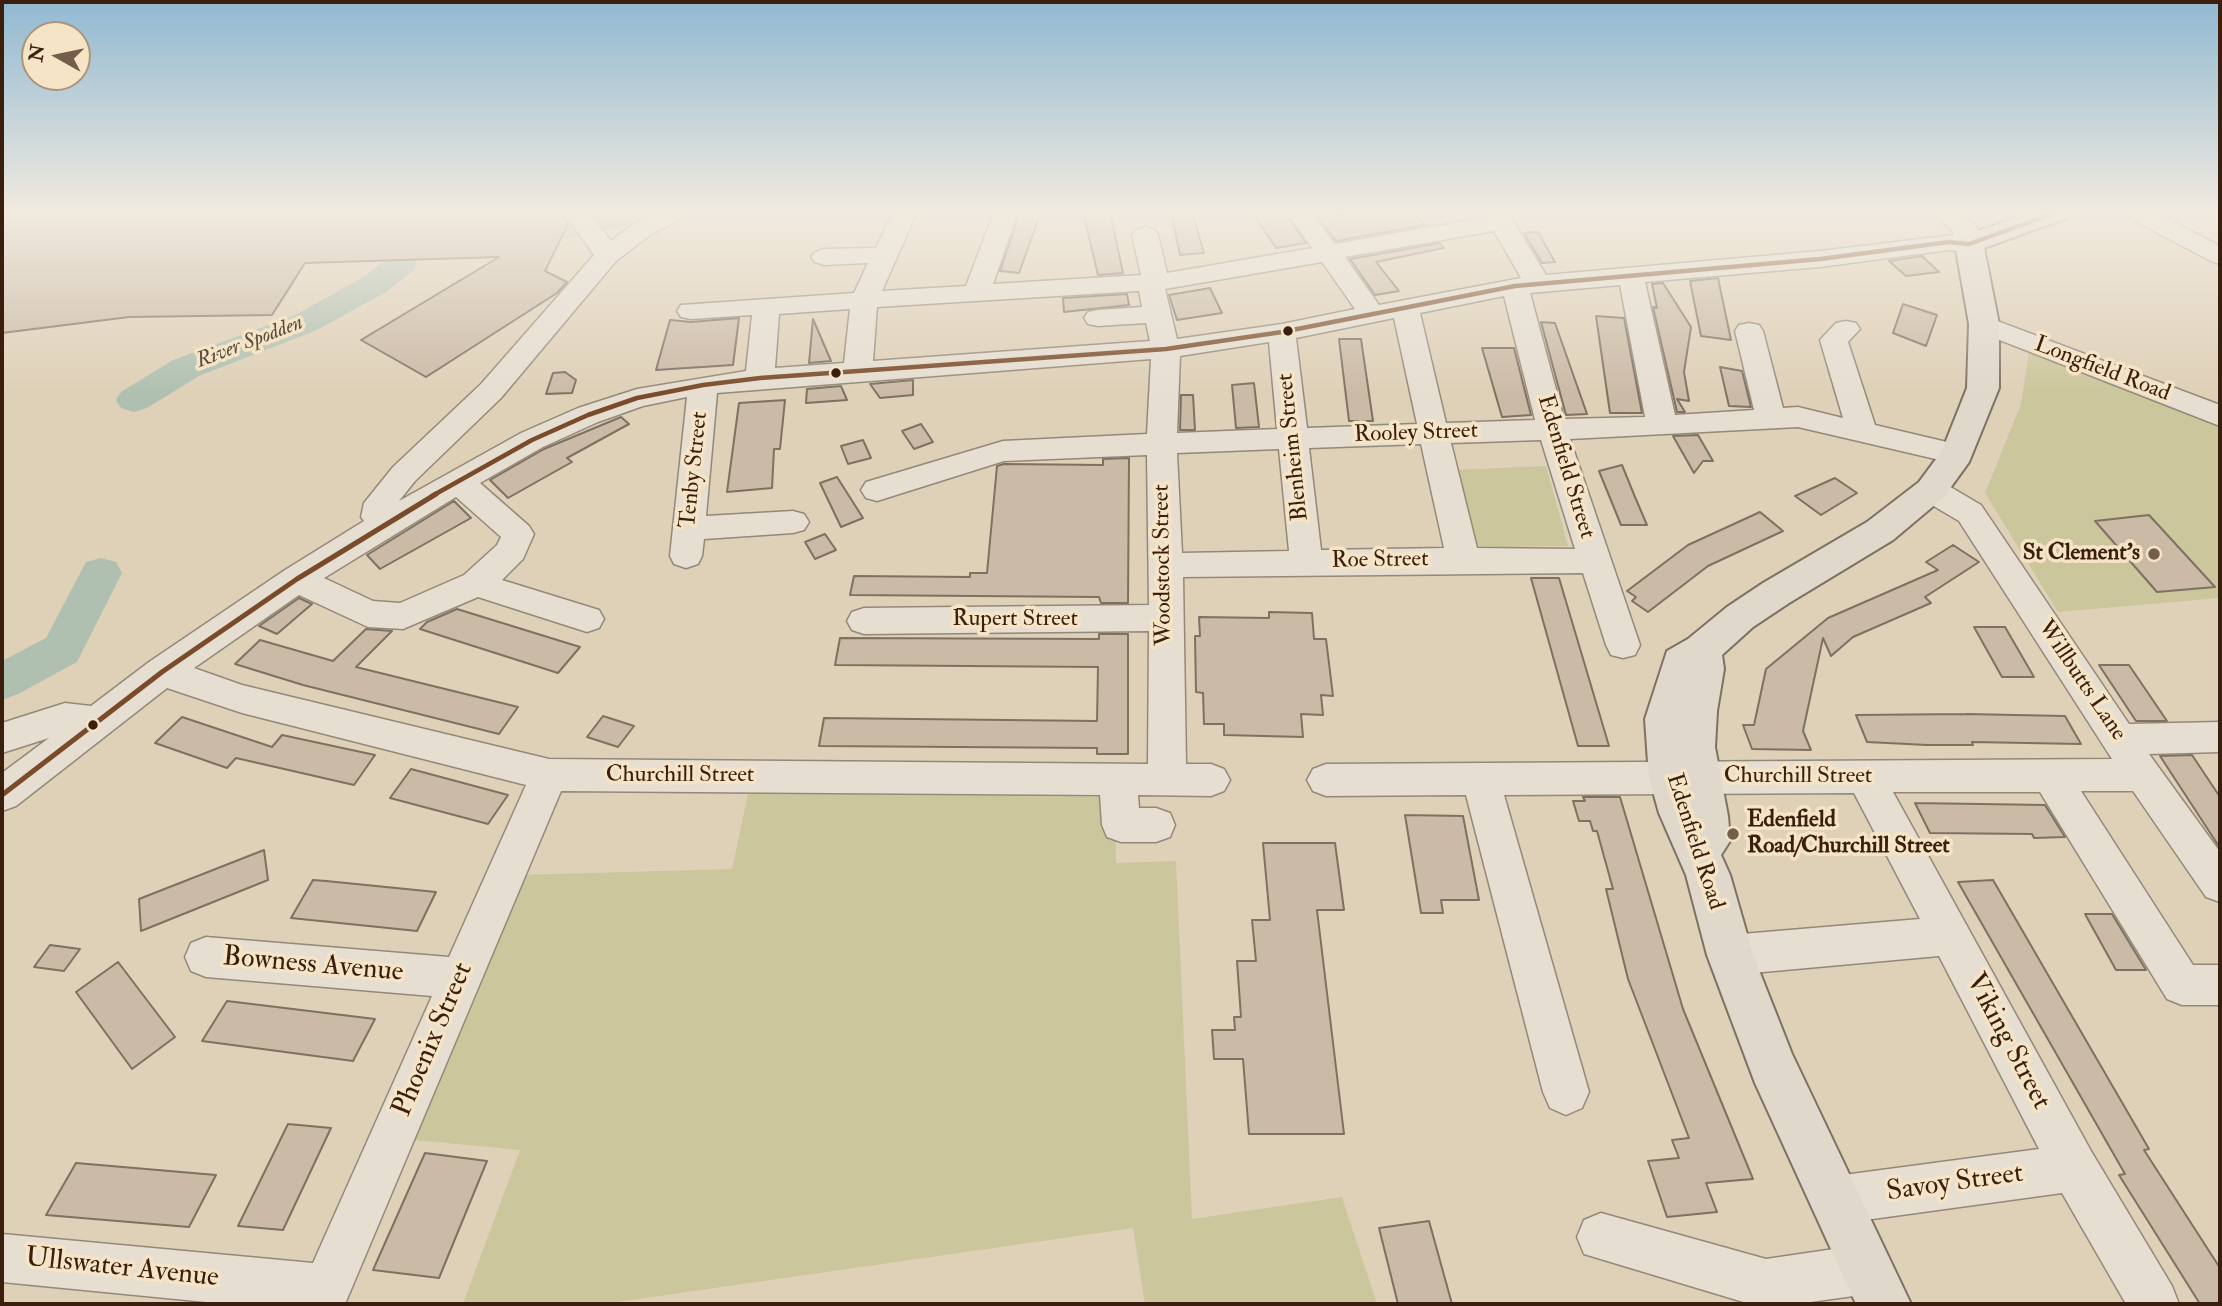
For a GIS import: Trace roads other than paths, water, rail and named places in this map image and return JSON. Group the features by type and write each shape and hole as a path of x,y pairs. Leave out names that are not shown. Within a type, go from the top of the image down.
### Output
{"main road":[{"name":"Edenfield Road","path":"1876,1286 1772,1066 1730,955 1708,875 1707,816 1684,777 1665,719 1681,662 1702,650 1740,617 1880,531 1931,490 1958,454 1983,388 1984,324 1974,273"}],"street":[{"path":"385,523 377,517 380,503 404,474 491,391 568,273"},
{"path":"858,370 864,300 877,273"},
{"path":"977,293 984,273"},
{"name":"Woodstock Street","path":"1151,273 1157,314 1166,349 1161,445 1166,565 1167,780"},
{"path":"691,311 1153,282 1206,273"},
{"path":"1343,273 1373,315"},
{"name":"Edenfield Street","path":"1521,273 1526,285 1552,429 1623,645"},
{"path":"2,795 162,672 297,579 385,523 532,440 588,415 637,398 703,385 761,378 1166,349 1282,332 1526,285 1641,273"},
{"path":"1627,274 1633,285 1662,426"},
{"path":"761,378 766,306"},
{"path":"1405,308 1463,560"},
{"path":"1098,318 1157,314"},
{"name":"Longfield Road","path":"1984,324 2220,416"},
{"path":"1846,329 1834,340 1862,432"},
{"path":"1749,331 1771,419"},
{"name":"Blenheim Street","path":"1282,332 1306,562"},
{"name":"Tenby Street","path":"703,385 687,543 793,522"},
{"name":"Rooley Street","path":"877,490 1003,451 1662,426 1798,417 1958,454"},
{"path":"297,579 368,614 403,617 476,584 511,551 518,534 457,481"},
{"name":"Willbutts Lane","path":"1931,490 1969,513 2143,775 2220,884"},
{"name":"Roe Street","path":"1166,565 1463,560 1594,561"},
{"path":"476,584 587,619"},
{"name":"Rupert Street","path":"863,621 1166,618"},
{"name":"Churchill Street","path":"162,672 242,699 549,775 1211,780"},
{"path":"2,738 65,718 96,722"},
{"path":"2119,739 2220,737"},
{"name":"Phoenix Street","path":"323,1297 549,775"},
{"name":"Churchill Street","path":"1326,780 2143,775"},
{"path":"2051,776 2182,985 2220,985"},
{"name":"Viking Street","path":"1865,777 2074,1168 2154,1304"},
{"path":"1118,779 1121,825 1156,825"},
{"path":"1481,780 1566,1091"},
{"path":"1730,955 1950,936"},
{"name":"Bowness Avenue","path":"206,957 461,978"},
{"name":"Savoy Street","path":"1836,1200 2074,1168"},
{"path":"1601,1237 1769,1294 1876,1286"},
{"name":"Ullswater Avenue","path":"2,1258 323,1297"}],"waterway":[{"name":"River Spodden","path":"134,400 186,368 305,323 374,285 389,273"},
{"name":"River Spodden","path":"2,682 62,650 101,573"}],"place":[{"name":"St Clement's","path":"2154,554"},
{"name":"Edenfield Road/Churchill Street","path":"1733,834"}]}
